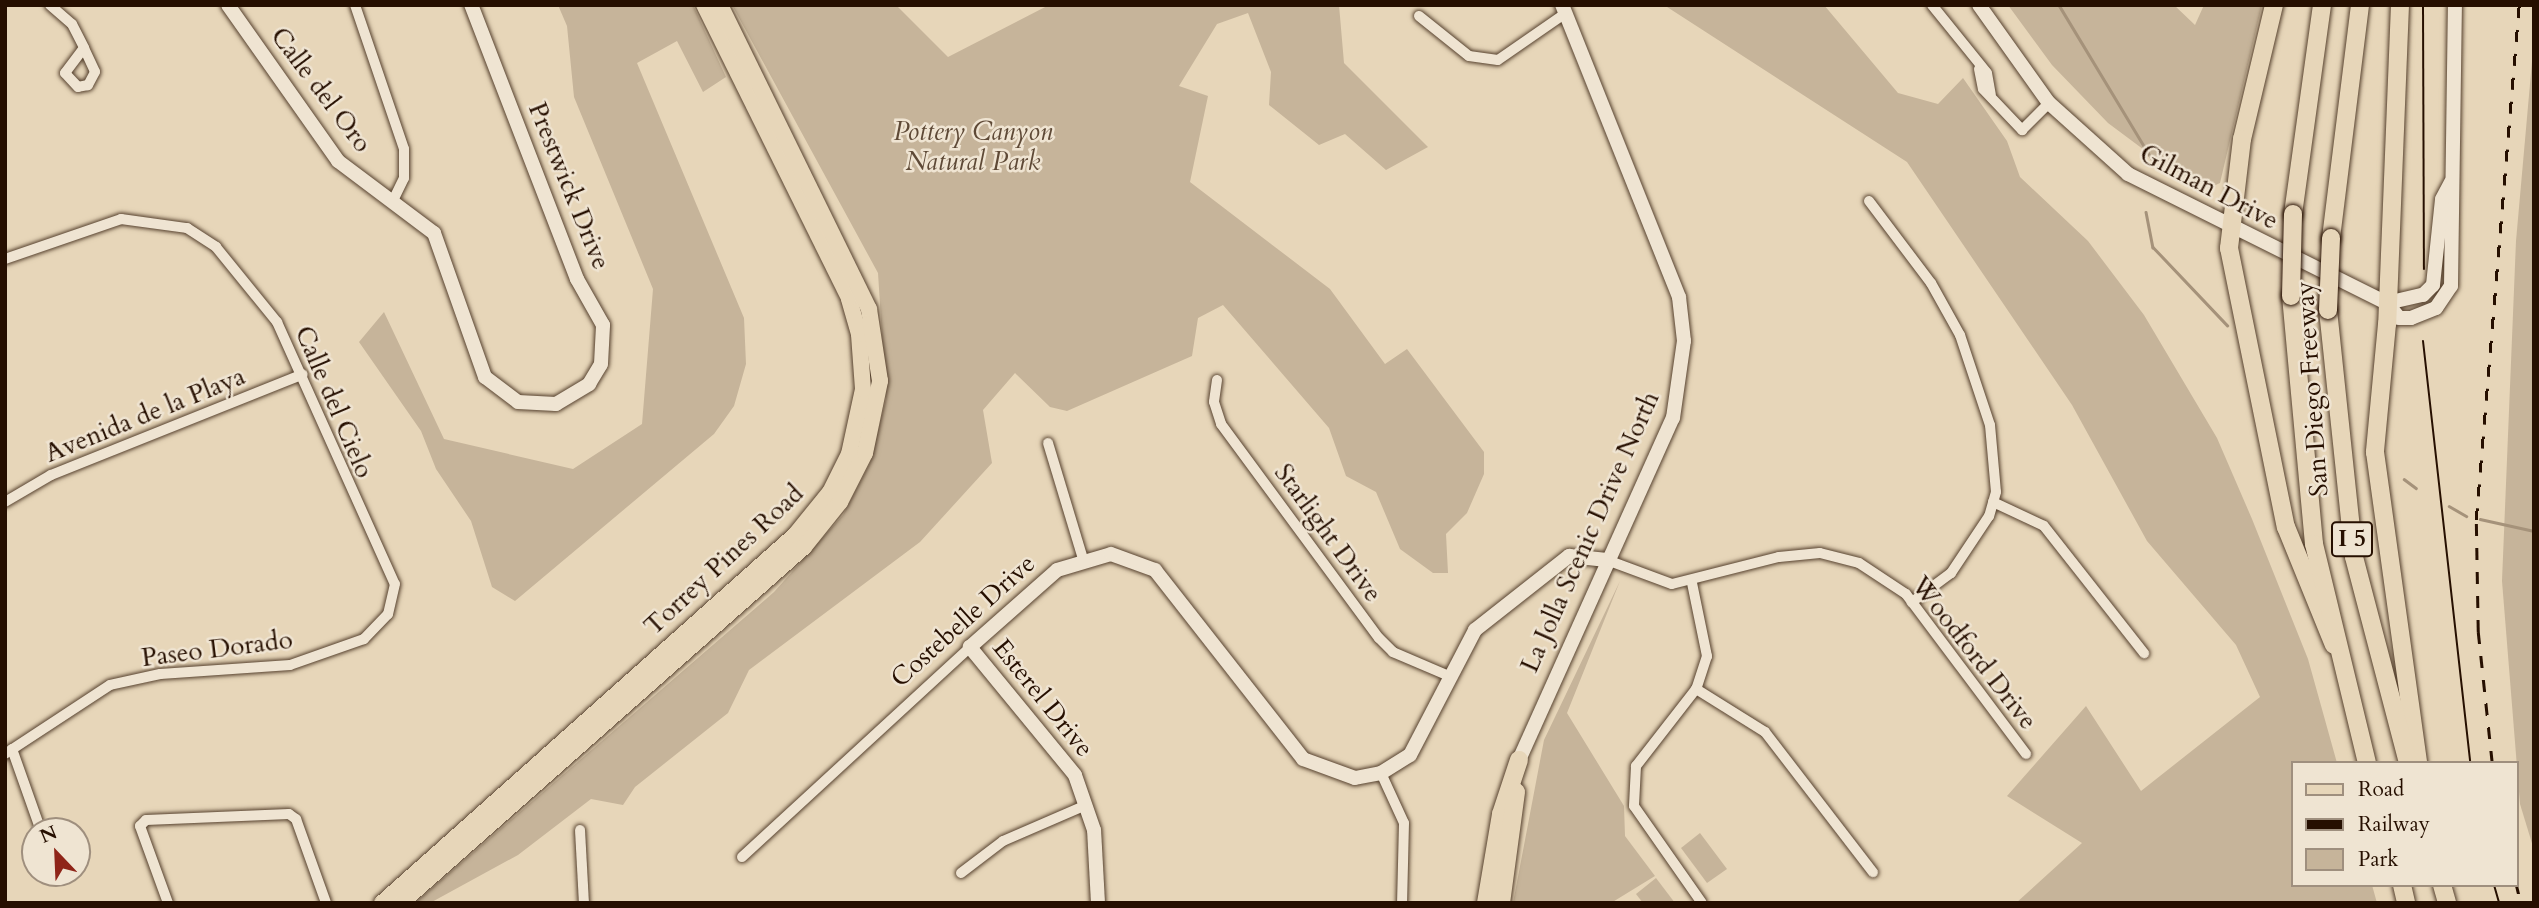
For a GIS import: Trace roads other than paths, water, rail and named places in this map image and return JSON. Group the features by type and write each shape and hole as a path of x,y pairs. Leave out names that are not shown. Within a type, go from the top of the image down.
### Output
{"highway":[{"path":"2274,5 2228,227 2271,469 2286,527 2333,645"},
{"name":"San Diego Freeway","path":"2322,5 2293,214 2291,296 2302,454 2333,645 2366,761"},
{"name":"San Diego Freeway","path":"2360,5 2331,238 2328,310 2354,557 2407,761"},
{"path":"2400,5 2387,303 2375,452 2418,761"},
{"path":"1486,903 1501,814 1519,760"},
{"path":"1501,903 1519,760"}],"main road":[{"name":"Torrey Pines Road","path":"382,903 794,535 830,492 849,454 863,389 859,334 849,298 704,5"},
{"name":"Torrey Pines Road","path":"401,903 804,547 840,502 866,453 880,381 869,309 720,5"}],"street":[{"path":"50,5 72,24 84,48"},
{"name":"Calle del Oro","path":"228,5 338,161 434,233 485,377 503,395 541,407 571,398 589,384"},
{"path":"355,5 404,149 404,178 393,201"},
{"name":"Prestwick Drive","path":"471,5 577,279 603,325 601,364 589,384"},
{"path":"1932,5 1979,69 1990,79 1991,95 2003,117 2022,130 2049,103"},
{"name":"Gilman Drive","path":"1979,5 2049,103 2128,174 2228,227 2387,303 2399,318 2411,318 2448,295 2456,198 2451,182 2455,5"},
{"path":"1419,16 1469,56 1498,60 1564,9"},
{"name":"La Jolla Scenic Drive North","path":"1519,760 1607,559 1673,418 1684,341 1679,297 1564,9"},
{"path":"1868,201 1931,283 1960,335 1990,425 1993,502 1975,542 1951,573 1912,602"},
{"name":"Calle del Cielo","path":"5,259 121,219 187,228 216,247 277,323 303,374 363,525 387,561 395,584 391,603"},
{"name":"Avenida de la Playa","path":"5,502 51,475 303,374"},
{"name":"Starlight Drive","path":"1217,380 1214,402 1221,424 1379,638 1393,652 1449,676"},
{"path":"1048,443 1083,559"},
{"path":"1993,502 2044,526 2144,653"},
{"name":"Woodford Drive","path":"1607,559 1658,582 1692,583 1779,557 1820,553 1877,573 1912,602 2026,754"},
{"path":"1402,903 1404,823 1381,773 1410,755 1475,630 1569,556 1607,559"},
{"name":"Costebelle Drive","path":"741,857 1057,569 1083,559 1131,557 1166,578 1303,759 1338,776 1381,773"},
{"path":"1692,583 1707,656 1696,689 1636,766 1634,806 1702,903"},
{"name":"Paseo Dorado","path":"9,752 110,685 160,674 290,665 364,639 391,603"},
{"name":"Esterel Drive","path":"970,647 1056,746 1086,805 1094,830 1098,903"},
{"path":"1696,689 1765,732 1873,872"},
{"path":"9,752 35,817"},
{"path":"961,873 1003,841 1086,805"},
{"path":"168,903 140,826 146,820 289,814 296,819 326,903"},
{"path":"580,830 584,903"}],"waterway":[{"path":"2059,5 2152,159"},
{"path":"2146,212 2153,247 2227,325"},
{"path":"2404,479 2416,488"},
{"path":"2449,506 2466,516"},
{"path":"2480,519 2534,531"}],"tram line":[{"path":"2423,5 2424,269"},
{"path":"2423,341 2470,761"},
{"path":"2495,887 2499,903"}],"railway":[{"path":"2492,761 2478,632 2476,520 2519,5"},
{"path":"2517,887 2521,903"}],"park label":[{"name":"Pottery Canyon Natural Park","path":"973,147"}]}
